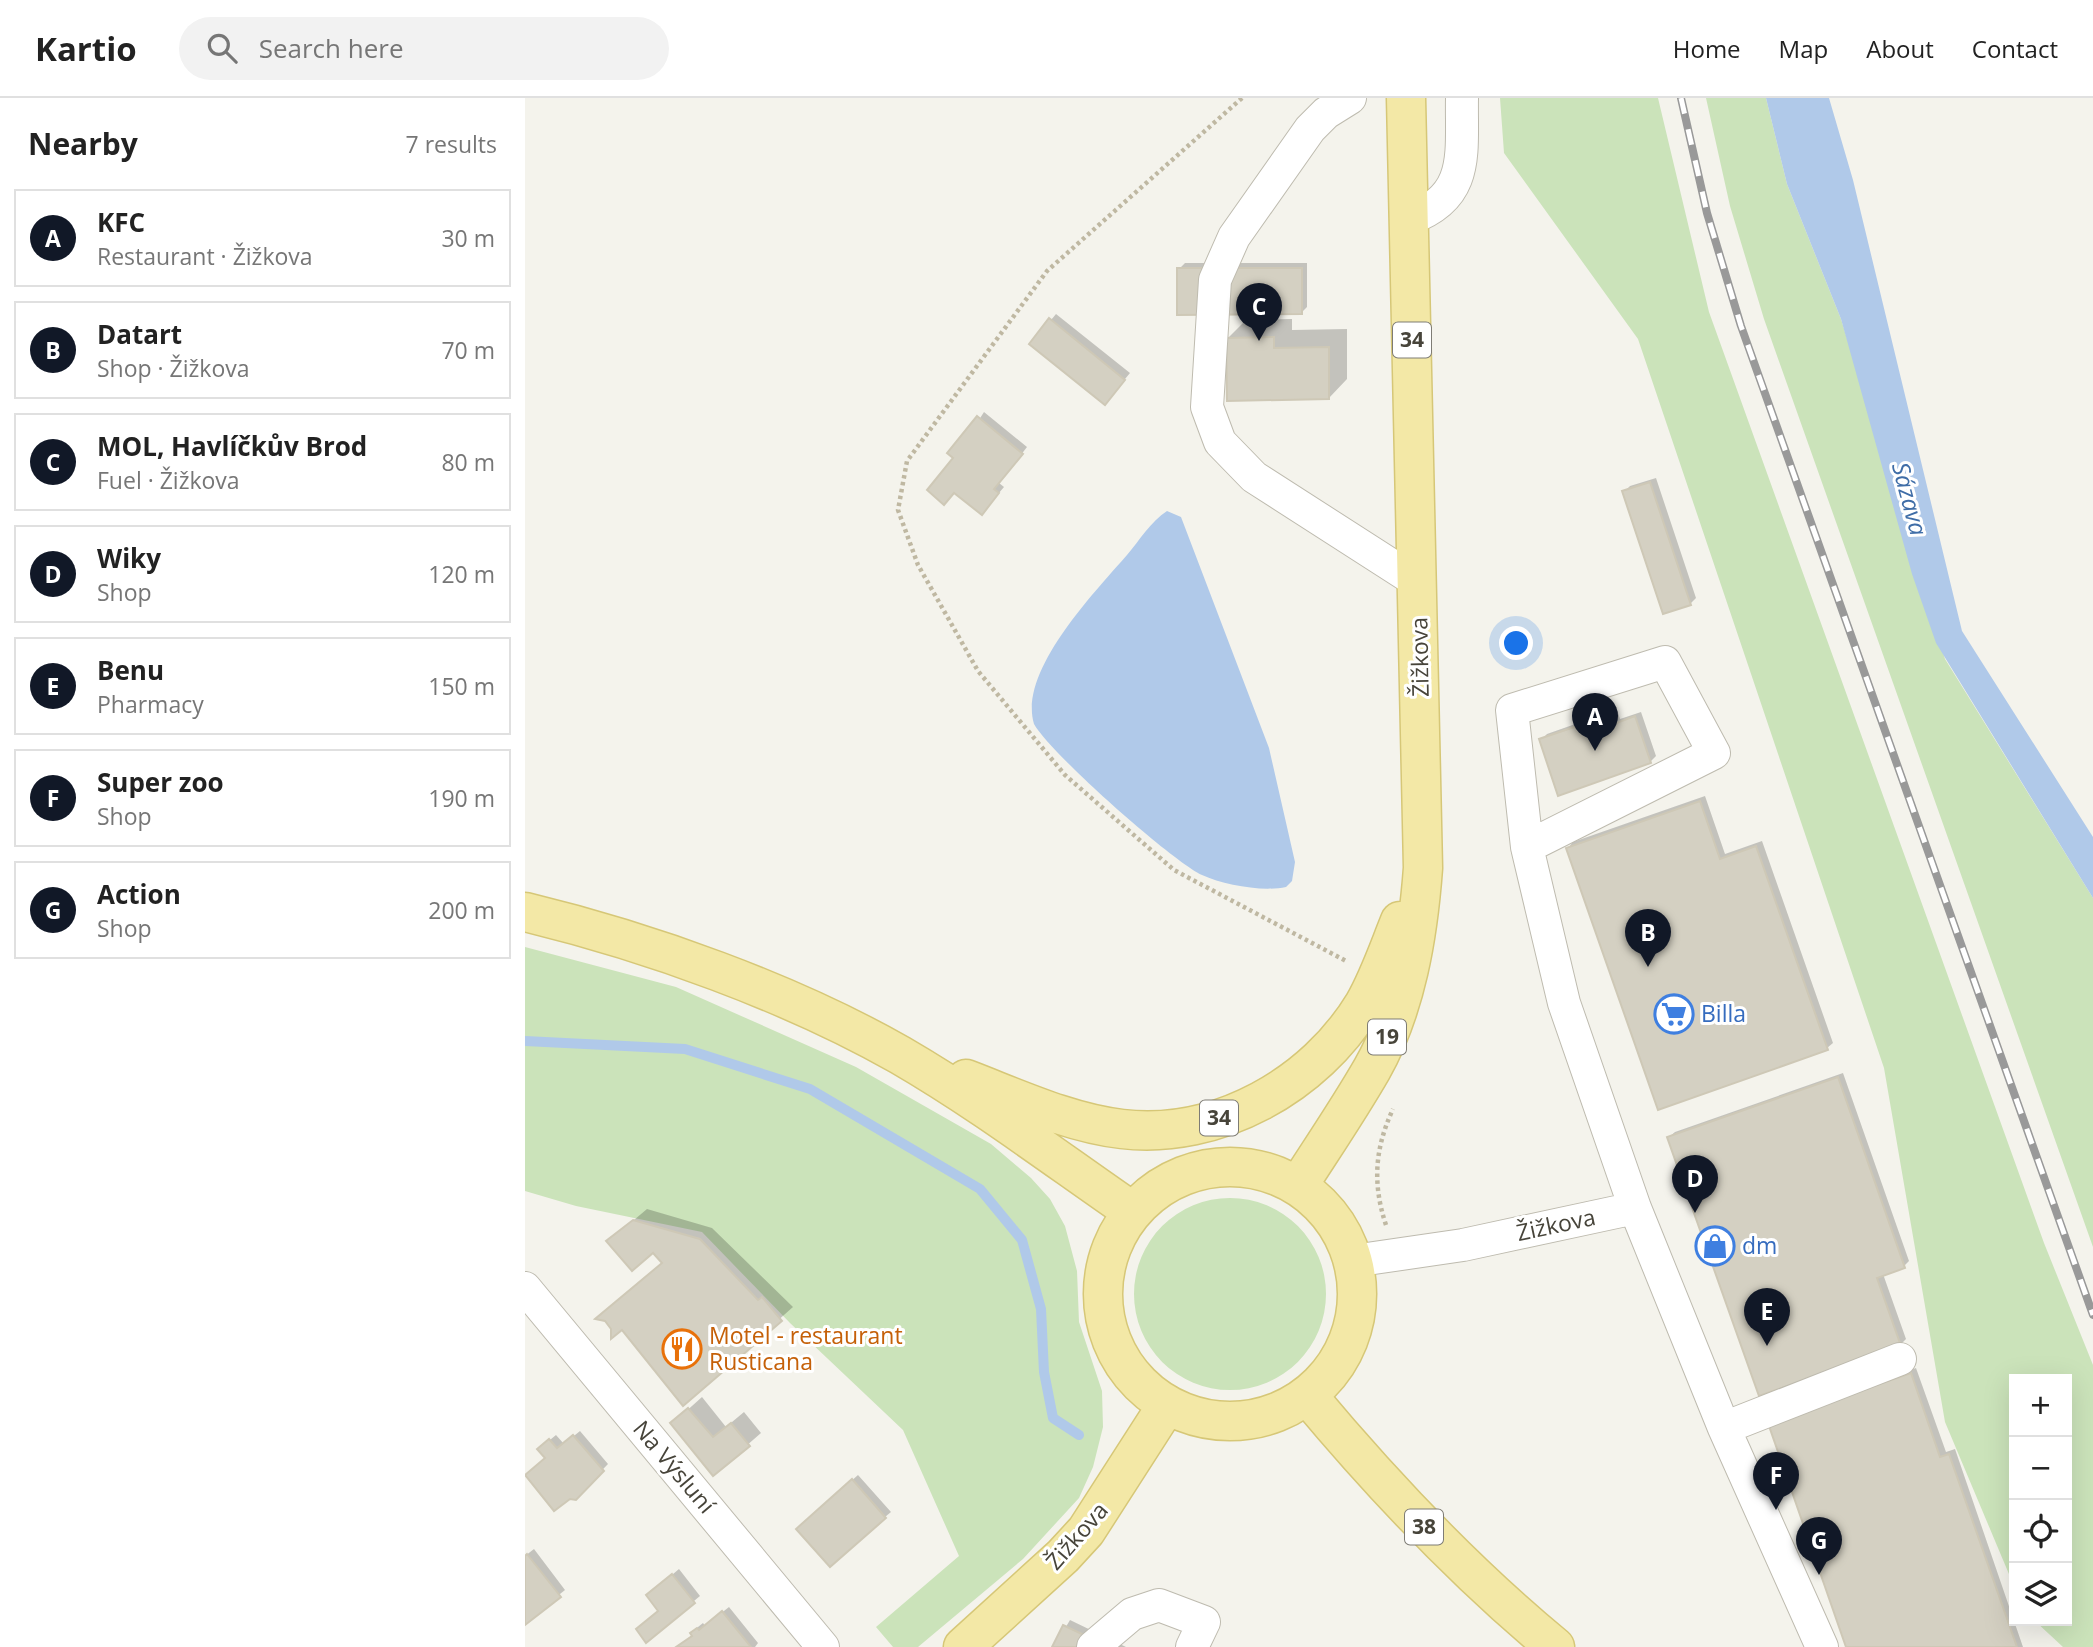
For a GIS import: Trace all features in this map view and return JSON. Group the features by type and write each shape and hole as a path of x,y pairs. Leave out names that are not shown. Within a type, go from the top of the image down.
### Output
{"main road":[{"name":"Žižkova","path":"1298,1186 1373,1067 1392,1026 1412,951 1423,868 1419,583 1406,98"},
{"name":"34","path":"525,912 630,941 697,965 790,1003 897,1054 1095,1125 1149,1131 1206,1123 1249,1107 1294,1080 1336,1042 1365,1002 1377,978 1423,868"},
{"name":"34","path":"897,1054 977,1103 1132,1212"},
{"name":"34","path":"1224,1167 1249,1169 1275,1175 1298,1186 1322,1207 1341,1232 1353,1261 1357,1291 1354,1321 1344,1349 1328,1374 1307,1395 1275,1413 1238,1421 1202,1418 1167,1405 1147,1391 1130,1373 1107,1329 1104,1280 1108,1256 1132,1212 1173,1180 1198,1171 1224,1167"},
{"name":"38","path":"1307,1395 1423,1526 1499,1601 1555,1647"},
{"name":"Žižkova","path":"963,1647 1055,1564 1086,1531 1105,1506 1167,1405"}],"street":[{"path":"1350,98 1326,113 1310,128 1226,251 1215,280 1207,407 1220,442 1254,477 1419,583"},
{"path":"1409,219 1433,210 1450,192 1458,175 1462,98"},
{"path":"1527,847 1714,753 1665,662 1512,710 1527,847 1564,1003 1635,1208 1724,1428 1822,1647"},
{"name":"Žižkova","path":"1353,1261 1463,1245 1635,1208"},
{"name":"Na Výsluní","path":"525,1288 823,1647"},
{"path":"1724,1428 1900,1359"},
{"path":"1093,1647 1132,1615 1159,1605 1198,1634"}],"path":[{"path":"1242,98 1047,271 907,461 898,510 918,565 978,671 1065,775 1174,870 1377,978"}],"green space":[{"path":"1500,98 1658,98 1709,312 2044,1243 2093,1365 2093,1647 2063,1647 2040,1626 2072,1626 2072,1374 2009,1374 2009,1574 1945,1422 1884,1068 1638,339 1504,153"},
{"path":"1706,98 1766,98 1787,184 1841,319 1945,659 2093,898 2093,1247 1764,319 1730,206"},
{"path":"525,947 676,987 856,1067 991,1144 1031,1178 1050,1199 1065,1226 1077,1271 1079,1322 1102,1391 1103,1427 1093,1467 1079,1498 1023,1559 918,1647 893,1647 876,1627 959,1556 903,1430 790,1323 702,1232 576,1206 525,1191"},
{"path":"1230,1198 1267,1205 1298,1226 1319,1257 1326,1294 1319,1331 1298,1362 1267,1383 1230,1390 1193,1383 1162,1362 1141,1331 1134,1294 1141,1257 1162,1226 1193,1205"}],"water":[{"name":"Sázava","path":"1766,98 1829,98 1853,180 1962,631 2093,837 2093,898 1936,643 1912,574 1841,319 1787,184"},
{"path":"1167,511 1181,517 1269,748 1295,862 1292,881 1286,887 1266,889 1232,885 1211,879 1187,866 1086,781 1034,724 1032,703 1037,680 1048,657 1079,611 1150,526"}],"building":[{"path":"1177,268 1302,268 1302,314 1177,315"},
{"path":"1049,318 1125,380 1105,405 1029,344"},
{"path":"1274,337 1274,348 1329,347 1329,399 1227,401 1226,338"},
{"path":"977,416 1023,454 994,489 999,493 982,515 954,493 944,505 927,490 953,458 947,453"},
{"path":"1650,482 1691,605 1663,614 1622,491"},
{"path":"1611,714 1614,724 1635,716 1651,763 1558,796 1539,739 1580,725 1579,721"},
{"path":"1700,801 1720,859 1756,846 1828,1050 1658,1110 1566,848"},
{"path":"1838,1077 1905,1268 1877,1278 1901,1346 1759,1396 1667,1137"},
{"path":"633,1220 700,1239 758,1300 762,1297 782,1321 683,1406 622,1330 611,1339 611,1329 605,1321 595,1319 662,1263 653,1253 632,1271 606,1241"},
{"path":"1911,1373 1940,1457 1949,1454 2017,1647 1846,1647 1768,1423"},
{"path":"688,1408 713,1437 731,1423 750,1446 713,1476 670,1423"},
{"path":"573,1435 604,1471 576,1500 570,1499 554,1511 525,1475 545,1458 537,1449 549,1439 557,1448"},
{"path":"852,1479 886,1518 830,1567 796,1529"},
{"path":"527,1554 561,1597 525,1625 525,1556"},
{"path":"672,1574 695,1603 646,1643 636,1629 658,1611 646,1595"},
{"path":"722,1611 751,1647 676,1647 692,1636 690,1633 697,1628 699,1630"},
{"path":"1063,1625 1109,1647 1052,1647"}],"waterway":[{"path":"525,1041 685,1049 810,1089 980,1189 1022,1240 1041,1309 1044,1372 1053,1418 1079,1435"}],"railway":[{"path":"1681,98 1707,213 1741,326 2093,1315"}],"place":[{"name":"MOL, Havlíčkův Brod","path":"1259,341"},
{"name":"KFC","path":"1595,751"},
{"name":"Datart","path":"1648,967"},
{"name":"Billa","path":"1674,1014"},
{"name":"Wiky","path":"1695,1213"},
{"name":"dm","path":"1715,1246"},
{"name":"Benu","path":"1767,1346"},
{"name":"Motel - restaurant Rusticana","path":"682,1349"},
{"name":"Super zoo","path":"1776,1510"},
{"name":"Action","path":"1819,1575"}]}
